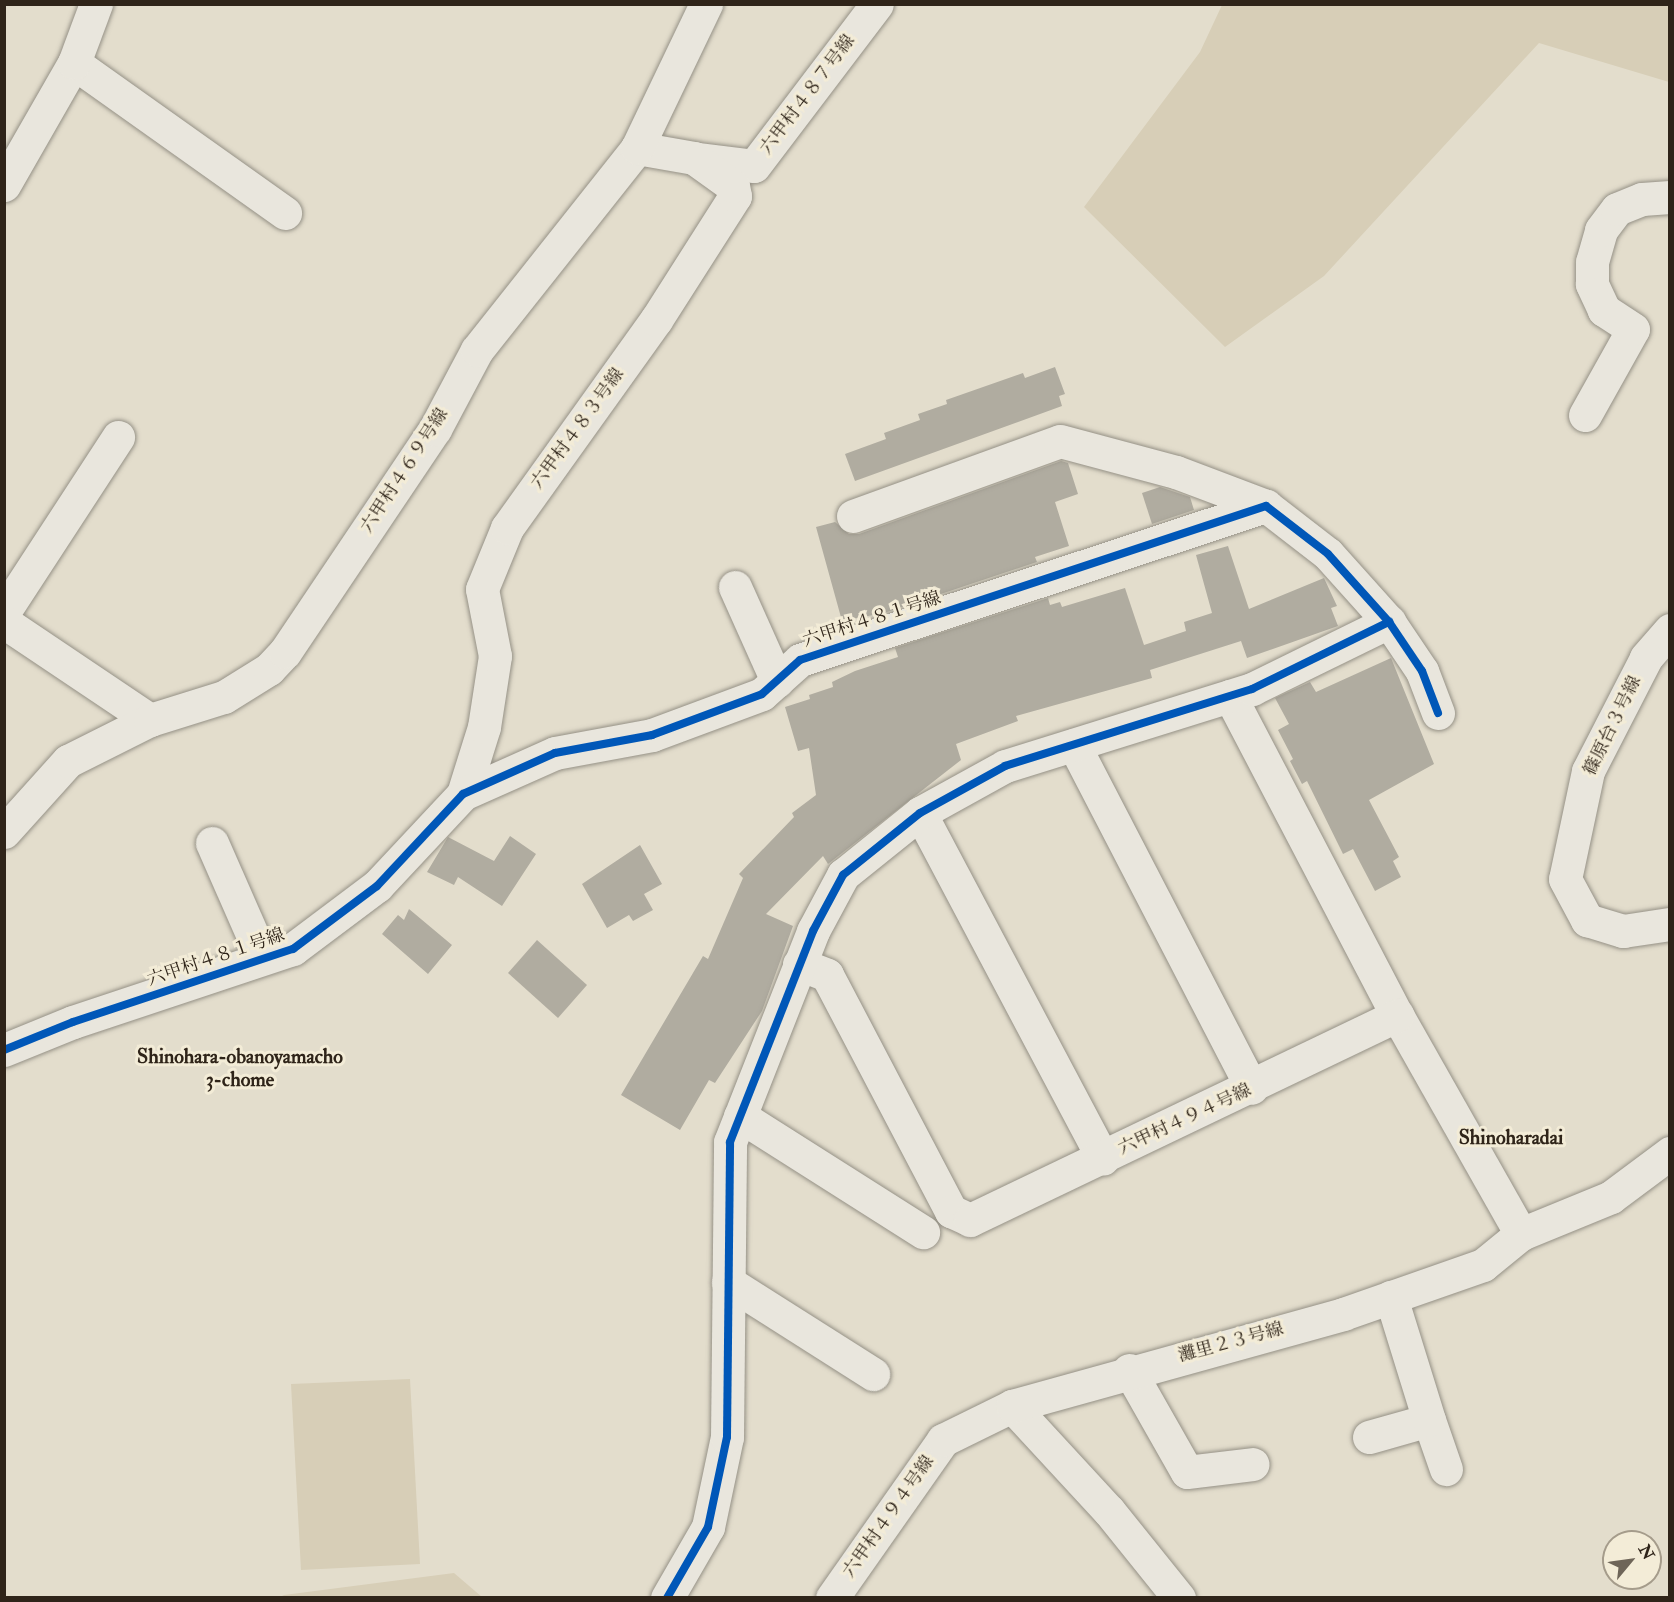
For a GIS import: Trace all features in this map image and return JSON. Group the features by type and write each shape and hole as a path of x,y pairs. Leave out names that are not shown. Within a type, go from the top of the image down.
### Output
{"street":[{"path":"4,185 74,63 96,4"},
{"name":"六甲村４６９号線","path":"4,832 68,761 150,720 224,697 269,669 285,652 435,429 477,350 637,147 706,4"},
{"name":"六甲村４８７号線","path":"694,158 754,166 877,4"},
{"path":"74,63 285,213"},
{"name":"六甲村４８３号線","path":"463,794 484,727 495,656 483,589 507,528 656,320 735,196 733,186 694,158 637,147"},
{"path":"1585,415 1633,329 1604,310 1592,284 1592,262 1601,230 1617,209 1642,199 1670,197"},
{"path":"4,612 118,437"},
{"path":"854,516 1060,441 1176,471 1266,506 1328,554 1389,622 1422,671 1438,713"},
{"name":"六甲村４８１号線","path":"4,1050 262,957 294,949 377,886 463,794 555,753 652,735 762,694 800,660 1266,506"},
{"path":"735,587 777,681"},
{"path":"4,622 150,720"},
{"path":"667,1598 708,1527 727,1437 730,1142 800,964 843,875 921,813 1005,766 1230,696 1389,622"},
{"name":"篠原台３号線","path":"1670,630 1646,658 1588,771 1564,879 1587,920 1623,931 1670,924"},
{"path":"1230,696 1397,1014 1521,1234"},
{"path":"1074,745 1252,1088"},
{"path":"921,813 1103,1158"},
{"path":"212,843 262,957"},
{"name":"六甲村４９４号線","path":"800,964 827,975 951,1211 970,1220 1252,1088 1397,1014"},
{"path":"740,1116 923,1232"},
{"name":"灘里２３号線","path":"1012,1406 1129,1370 1391,1297 1483,1265 1521,1234 1611,1197 1670,1153"},
{"path":"728,1282 873,1374"},
{"path":"1391,1297 1446,1469"},
{"path":"1129,1370 1187,1472 1253,1464"},
{"path":"1012,1406 1109,1510 1179,1598"},
{"name":"六甲村４９４号線","path":"831,1598 943,1440 1012,1406"},
{"path":"1370,1437 1429,1420"}],"shaded area":[{"path":"1222,5 1669,5 1669,82 1539,43 1324,276 1225,347 1084,207 1200,52"},
{"path":"410,1379 420,1564 301,1570 291,1384"},
{"path":"454,1573 482,1597 280,1597 284,1595"}],"building":[{"path":"1055,367 1065,394 1059,396 1062,406 855,481 845,454 886,439 884,433 920,420 918,414 947,404 946,400 1023,373 1025,378"},
{"path":"1061,461 1068,463 1078,494 1055,502 1069,546 1035,557 1037,562 884,613 842,621 816,527 835,522 849,534 859,534"},
{"path":"1160,487 1190,497 1194,510 1152,524 1142,493"},
{"path":"1228,546 1249,609 1324,578 1337,606 1331,608 1338,626 1247,658 1241,641 1150,670 1152,678 1016,716 1018,721 956,744 961,760 828,864 823,856 766,914 793,926 762,1011 715,1083 709,1080 680,1130 621,1095 703,956 708,959 743,878 739,874 794,817 792,813 816,795 809,748 798,751 785,707 810,699 809,695 833,687 832,682 855,671 898,657 895,648 1048,598 1050,605 1060,602 1062,607 1125,588 1144,645 1186,631 1184,622 1212,613 1196,555"},
{"path":"1391,658 1434,764 1369,800 1399,857 1393,861 1401,877 1375,891 1353,849 1343,854 1307,781 1302,784 1290,761 1293,759 1278,730 1289,724 1275,698 1310,682 1316,692"},
{"path":"510,836 536,854 502,906 458,877 454,885 427,872 448,837 494,861"},
{"path":"640,845 662,884 644,894 653,910 633,921 629,915 607,928 582,884"},
{"path":"409,909 452,945 428,974 382,934 398,915 404,920"},
{"path":"537,940 587,985 558,1018 508,973"}],"cycle path":[{"path":"4,1050 73,1022 293,949 377,886 463,794 555,753 652,735 762,694 800,660 1266,506 1328,554 1389,622 1422,671 1438,713"},
{"path":"667,1598 708,1527 727,1437 730,1142 813,931 843,875 920,813 1005,766 1252,689 1389,622"}],"district":[{"name":"Shinohara-obanoyamacho 3-chome","path":"240,1068"},
{"name":"Shinoharadai","path":"1511,1137"}]}
